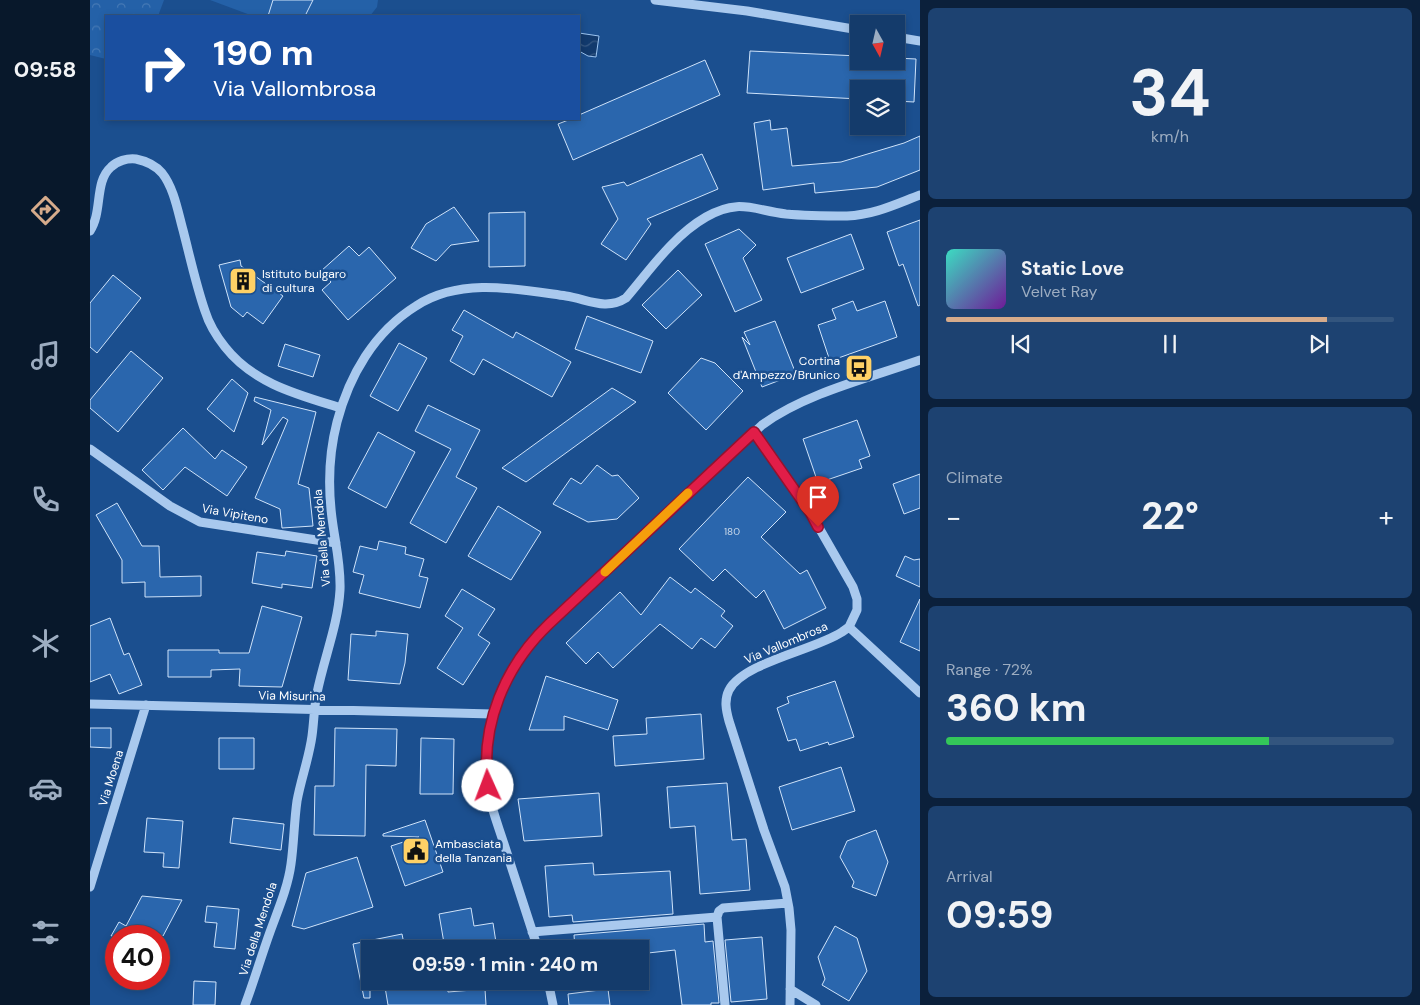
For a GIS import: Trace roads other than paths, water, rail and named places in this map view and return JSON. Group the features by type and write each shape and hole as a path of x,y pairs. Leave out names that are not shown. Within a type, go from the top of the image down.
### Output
{"street":[{"path":"655,0 764,14 850,28"},
{"path":"905,38 920,41"},
{"path":"90,230 97,215 104,176 111,167 132,158 147,162 156,167 163,175 174,199 205,313 214,331 226,348 245,367 268,382 293,393 341,408"},
{"name":"Via della Mendola","path":"245,1005 290,870 297,803 312,738 317,694 336,619 340,577 332,517 330,475 332,445 341,408 362,360 383,333 398,318 440,294 478,288 509,288 570,297 604,305 612,304 626,298 681,235 698,222 717,212 740,206 785,214 849,216 874,213 920,195"},
{"path":"535,940 493,812 488,790 486,763 493,714 508,680 527,648 540,632 754,432 784,411 812,398 920,360"},
{"path":"754,432 810,512 853,587 857,599 857,610 848,626 920,693"},
{"name":"Via Vipiteno","path":"90,449 170,506 200,522 336,543"},
{"name":"Via Vallombrosa","path":"790,1005 790,930 785,887 764,830 729,721 726,710 726,698 728,691 734,683 747,673 834,636 848,626"},
{"name":"Via Misurina","path":"90,704 493,714"},
{"name":"Via Moena","path":"90,886 146,705"},
{"path":"725,1005 718,911 723,908 788,903"},
{"path":"532,932 717,917"},
{"path":"790,989 816,1005"},
{"path":"550,990 553,1005"}],"water":[{"path":"580,33 599,36 596,57 588,56 580,52"}],"place":[{"name":"Istituto bulgaro di cultura","path":"243,281"},
{"name":"Cortina d'Ampezzo/Brunico","path":"859,368"},
{"name":"Ambasciata della Tanzania","path":"416,851"}]}
